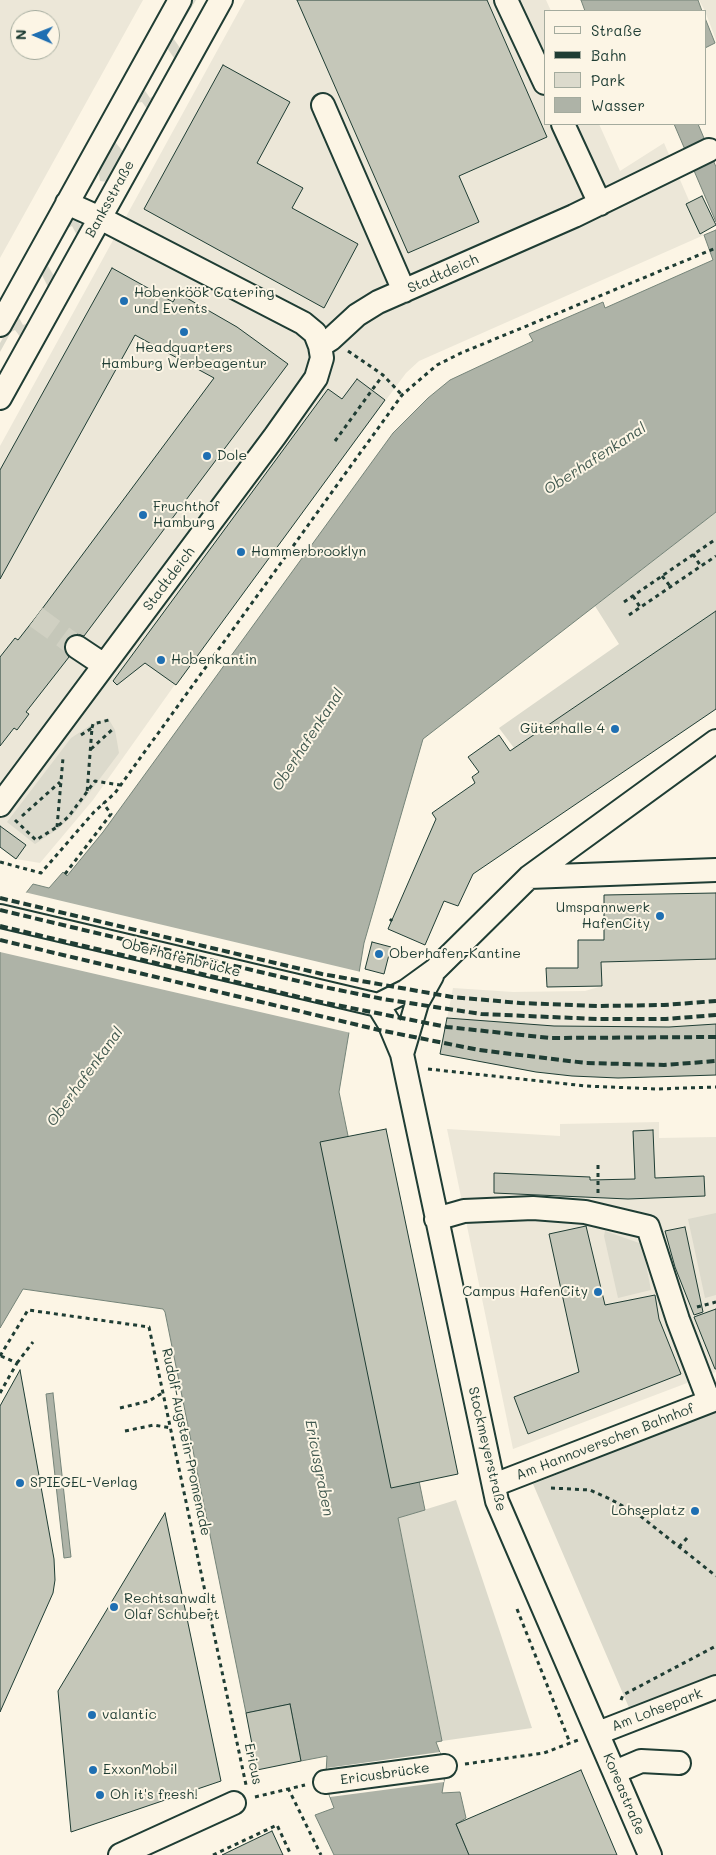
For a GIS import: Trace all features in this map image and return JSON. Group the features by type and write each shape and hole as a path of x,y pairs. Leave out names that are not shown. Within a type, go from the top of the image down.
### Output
{"street":[{"path":"0,325 180,0"},
{"name":"Banksstraße","path":"0,398 221,0"},
{"path":"506,0 544,81"},
{"path":"323,105 404,291"},
{"path":"563,125 600,204"},
{"name":"Stadtdeich","path":"6,811 104,665 316,378 326,342 357,315 378,302 574,216 709,150"},
{"path":"67,203 100,218 303,323 326,342"},
{"path":"77,647 104,665"},
{"path":"378,1005 406,991 435,970 529,877 716,741"},
{"path":"529,877 716,870"},
{"name":"Oberhafenbrücke","path":"3,917 378,1005"},
{"name":"Stockmeyerstraße","path":"403,1060 418,1003 435,970"},
{"name":"Stockmeyerstraße","path":"378,1005 389,1023 403,1060 494,1485 504,1521 598,1733"},
{"path":"436,1219 464,1212 533,1208 597,1215 648,1227 678,1320 713,1400"},
{"name":"Am Hannoverschen Bahnhof","path":"494,1485 713,1400"},
{"name":"Am Lohsepark","path":"598,1733 716,1687"},
{"name":"Koreastraße","path":"598,1733 650,1855"},
{"path":"616,1772 640,1762 679,1763"},
{"name":"Ericusbrücke","path":"325,1782 445,1766"},
{"path":"120,1855 243,1797"}],"path":[{"path":"0,862 41,873 120,785 402,395 437,365 461,353 716,248"},
{"path":"326,342 383,375 402,395"},
{"path":"334,441 383,375"},
{"path":"624,602 716,539"},
{"path":"693,554 700,566"},
{"path":"629,615 716,556"},
{"path":"662,576 670,586"},
{"path":"633,596 640,607"},
{"path":"74,739 92,728 93,724 109,720"},
{"path":"87,793 92,728"},
{"path":"90,750 114,728"},
{"path":"57,828 64,756"},
{"path":"16,821 60,782"},
{"path":"6,811 36,840 57,828 95,782 120,785"},
{"path":"65,874 111,814 103,803"},
{"path":"403,1060 586,1086 656,1089 716,1087"},
{"path":"597,1215 598,1164"},
{"name":"Rudolf-Augstein-Promenade","path":"17,1363 0,1356 28,1310 149,1327 236,1735"},
{"path":"0,1392 17,1363 33,1342"},
{"path":"120,1408 149,1401 164,1392"},
{"path":"124,1431 154,1425 171,1428"},
{"path":"544,1489 572,1488 590,1490 639,1516 716,1576"},
{"path":"679,1547 688,1537"},
{"path":"514,1600 570,1744"},
{"path":"619,1702 623,1695 716,1646"},
{"path":"445,1766 534,1756 598,1733"},
{"name":"Ericus","path":"236,1735 243,1797"},
{"path":"243,1797 325,1782"},
{"path":"288,1788 321,1855"},
{"path":"213,1855 277,1825 291,1855"}],"shaded area":[{"path":"0,0 143,0 0,258"},
{"path":"245,0 546,0 551,10 544,10 544,125 599,125 620,171 664,143 704,235 419,361 406,373 181,676 93,800 40,863 16,859 0,847 0,446"},
{"path":"699,0 716,0 716,40 706,10"},
{"path":"716,959 716,1075 618,1078 572,1076 533,1072 440,1054 453,988 513,992 585,991 602,986 601,962"},
{"name":"Campus HafenCity","path":"659,1122 659,1138 716,1137 716,1372 513,1449 447,1129 560,1136 560,1124"}],"green space":[{"path":"190,0 196,0 173,38 183,52 150,113 142,102 137,103 115,142 126,155 108,182 100,181 98,169 141,85 150,98 155,95 174,58 165,45"},
{"path":"76,220 83,227 79,239 72,226 68,228 48,266 57,281 24,342 15,330 11,332 0,352 0,343 17,314 23,325 29,323 48,287 40,271 67,222"},
{"path":"716,512 716,611 514,748 499,728 619,644 595,606"},
{"path":"108,718 115,730 119,753 72,816 58,829 35,844 7,822 71,738 91,725"},
{"path":"716,1213 716,1295 705,1298 688,1219"},
{"path":"605,1231 642,1244 651,1290 618,1298 604,1236"},
{"path":"716,1411 716,1676 630,1710 533,1484"},
{"path":"456,1500 532,1728 442,1741 398,1518"}],"water":[{"path":"581,0 698,0 702,10 585,10"},
{"path":"706,20 715,43 706,48"},
{"path":"674,125 698,125 716,167 716,222"},
{"path":"716,230 716,512 423,739 364,943 339,1092 425,1510 398,1518 442,1741 436,1742 442,1758 445,1775 442,1793 460,1792 466,1818 456,1824 469,1855 334,1855 315,1815 334,1808 328,1792 327,1756 301,1761 290,1704 246,1713 165,1312 163,1309 23,1289 0,1328 0,926 33,884 49,888 63,872 67,876 103,832 393,433 428,398 450,380 533,341 529,334 603,302 605,308 713,260 704,235"},
{"path":"53,1393 71,1557 64,1558 46,1394"}],"pier":[{"path":"24,892 361,972 351,1033 0,952 0,922"},
{"path":"440,1752 444,1782 330,1797 326,1773 327,1768"}],"building":[{"path":"297,0 487,0 547,137 459,176 479,222 408,253"},
{"path":"223,65 290,102 257,163 303,188 292,208 358,244 324,308 144,209"},
{"path":"702,196 716,225 700,234 686,204"},
{"path":"112,268 173,302 178,293 237,327 288,364 84,636 77,634 66,639 64,647 69,657 26,712 29,714 17,730 14,728 0,746 0,657 15,638 18,640 36,617 214,378 135,335 0,579 0,470"},
{"name":"Hammerbrooklyn","path":"357,379 385,400 176,685 145,663 117,685 113,681 328,389 342,399"},
{"name":"Güterhalle 4","path":"716,611 716,709 473,874 458,906 444,901 425,945 388,929 436,819 432,813 475,783 472,777 479,772 468,757 499,735 510,751"},
{"path":"0,826 26,845 16,859 0,847"},
{"path":"716,893 716,959 601,962 602,986 547,987 546,968 578,968 578,940 604,940 604,895"},
{"name":"Oberhafen-Kantine","path":"372,942 391,947 384,974 365,969"},
{"path":"447,1018 554,1026 669,1027 716,1024 716,1075 618,1078 572,1076 536,1072 440,1054"},
{"path":"386,1129 458,1474 391,1488 320,1142"},
{"path":"653,1130 655,1178 704,1176 705,1196 628,1199 494,1193 494,1173 590,1177 590,1180 635,1179 633,1131"},
{"path":"586,1226 605,1305 655,1295 659,1319 681,1374 528,1434 514,1397 579,1372 549,1234"},
{"path":"685,1227 703,1312 694,1315 675,1267 665,1231"},
{"path":"716,1309 716,1369 715,1369 694,1317"},
{"name":"SPIEGEL-Verlag","path":"20,1370 54,1559 55,1580 53,1593 0,1712 0,1406"},
{"path":"165,1513 221,1781 71,1832 58,1691"},
{"path":"290,1704 301,1761 257,1770 246,1713"},
{"path":"581,1770 617,1855 469,1855 456,1824"},
{"path":"272,1831 283,1855 222,1855"}],"tunnel":[{"path":"36,617 77,647"}],"railway":[{"path":"0,898 322,974 452,997 520,1003 597,1006 664,1005 716,1001"},
{"path":"0,910 319,986 383,999 481,1014 597,1019 666,1019 716,1015"},
{"path":"0,926 316,1001 447,1027 550,1038 716,1037"},
{"path":"0,940 379,1030 479,1050 586,1063 664,1065 716,1061"}],"place":[{"name":"Hobenköök Catering und Events","path":"124,301"},
{"name":"Headquarters Hamburg Werbeagentur","path":"184,332"},
{"name":"Dole","path":"207,456"},
{"name":"Fruchthof Hamburg","path":"143,515"},
{"name":"Hammerbrooklyn","path":"241,552"},
{"name":"Hobenkantin","path":"161,660"},
{"name":"Güterhalle 4","path":"615,729"},
{"name":"Umspannwerk HafenCity","path":"660,916"},
{"name":"Oberhafen-Kantine","path":"379,954"},
{"name":"Campus HafenCity","path":"598,1292"},
{"name":"SPIEGEL-Verlag","path":"20,1483"},
{"name":"Lohseplatz","path":"695,1511"},
{"name":"Rechtsanwalt Olaf Schubert","path":"114,1607"},
{"name":"valantic","path":"92,1715"},
{"name":"ExxonMobil","path":"93,1770"},
{"name":"Oh it's fresh!","path":"100,1795"}],"water label":[{"name":"Oberhafenkanal","path":"595,459"},
{"name":"Oberhafenkanal","path":"308,740"},
{"name":"Oberhafenkanal","path":"85,1077"},
{"name":"Ericusgraben","path":"319,1468"}]}
